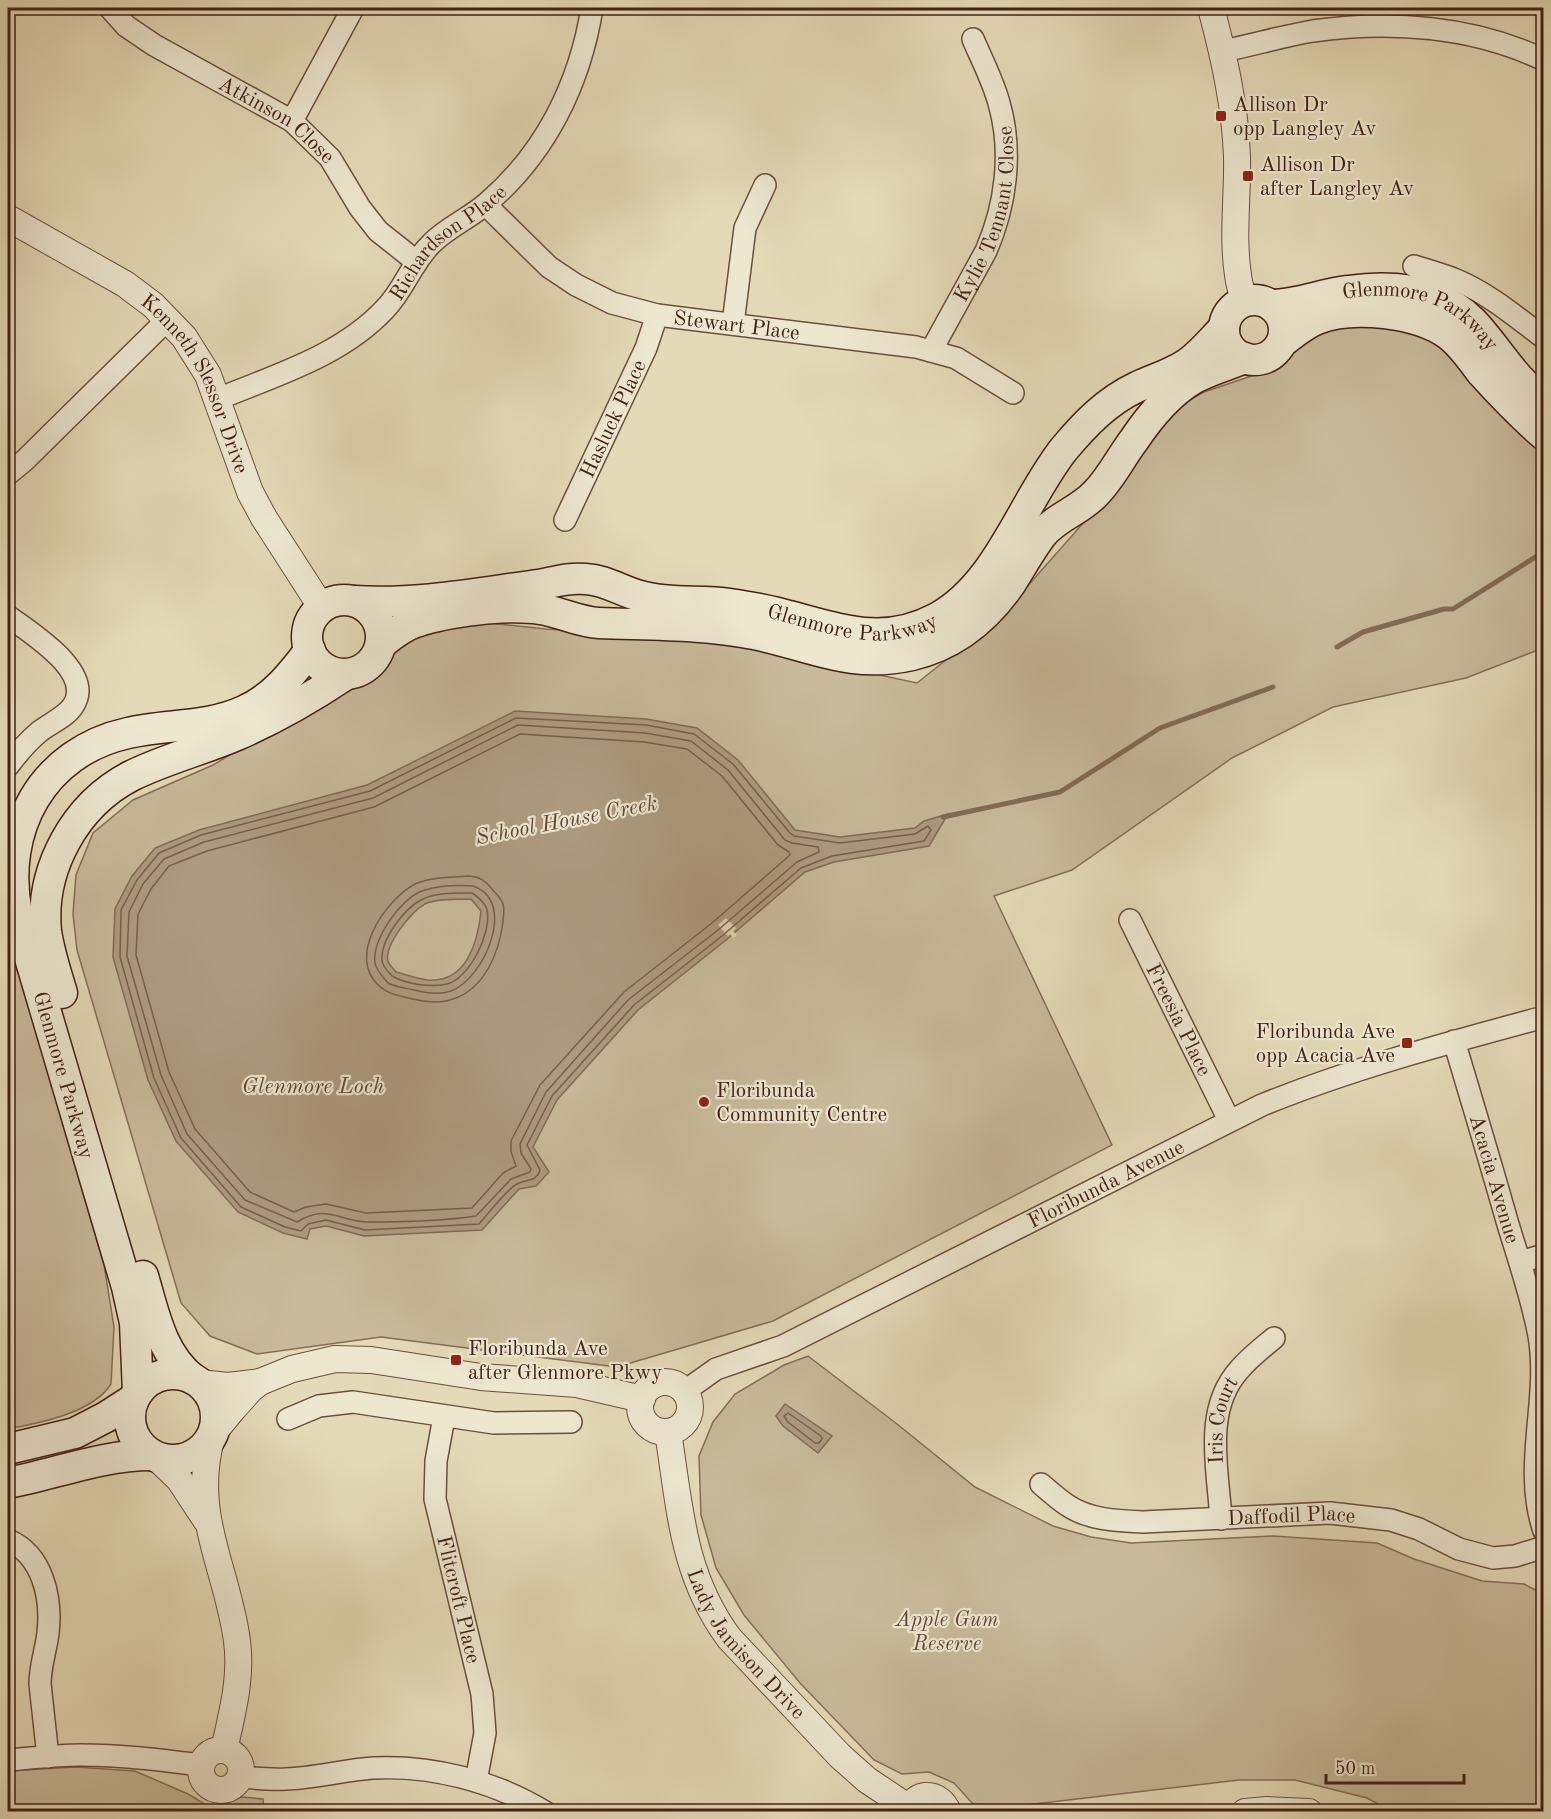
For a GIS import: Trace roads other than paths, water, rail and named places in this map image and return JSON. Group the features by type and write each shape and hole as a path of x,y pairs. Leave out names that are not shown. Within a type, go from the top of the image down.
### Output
{"main road":[{"name":"Glenmore Parkway","path":"1258,303 1300,302 1347,291 1394,289 1422,293 1440,299 1458,309 1473,323 1517,377 1544,400"},
{"path":"1258,303 1279,312 1285,332 1276,351 1267,358 1256,360 1236,354 1225,338 1224,328 1230,312 1258,303"},
{"name":"Glenmore Parkway","path":"1282,342 1317,318 1332,315 1377,312 1419,320 1450,336 1500,393 1544,435"},
{"name":"Glenmore Parkway","path":"354,601 434,599 583,578 601,581 644,597 710,601 754,607 852,633 874,634 912,628 947,612 970,593 1000,552 1062,452 1094,416 1121,395 1189,363 1224,328"},
{"name":"Glenmore Parkway","path":"382,643 400,629 416,622 484,610 520,607 550,611 585,622 732,630 851,659 872,660 929,650 968,629 992,609 1040,537 1054,523 1095,495 1159,406 1193,380 1245,358"},
{"path":"341,600 354,601 366,606 376,617 381,630 382,643 377,655 369,665 357,673 345,675 332,673 320,666 312,657 307,631 312,619 322,608 328,603 341,600"},
{"name":"Glenmore Parkway","path":"136,1396 135,1323 127,1287 17,914 13,889 15,844 19,829 34,798 52,775 75,756 116,736 143,730 182,727 242,712 277,690 310,650"},
{"name":"Glenmore Parkway","path":"197,1381 180,1368 172,1356 163,1340 155,1316 53,962 46,932 49,888 58,855 66,838 87,810 107,791 133,775 235,736 291,710 345,675"},
{"path":"8,1483 130,1455 170,1461 194,1456 204,1449 213,1436 217,1419 215,1405 209,1393 197,1381 182,1375 169,1374 146,1383 136,1396 130,1412 130,1424 141,1447 154,1457"},
{"path":"8,1449 75,1433 106,1417 136,1396"}],"street":[{"name":"Atkinson Close","path":"110,8 126,26 154,45 292,121 330,158 360,208 378,231 417,262"},
{"path":"292,121 353,8"},
{"name":"Richardson Place","path":"218,399 326,353 353,337 388,306 417,262 438,237 457,222 486,205 524,166 552,125 566,98 581,58 592,8"},
{"path":"1211,8 1223,51 1235,124 1238,274 1258,303"},
{"path":"1223,51 1318,31 1409,17 1436,29 1487,39 1544,60"},
{"name":"Kylie Tennant Close","path":"931,351 986,251 1004,196 1007,158 1000,104 973,39"},
{"path":"733,324 745,228 765,185"},
{"name":"Stewart Place","path":"486,205 536,255 576,285 612,303 657,315 916,347 966,363 1013,393"},
{"name":"Kenneth Slessor Drive","path":"8,218 125,284 168,319 198,356 218,399 250,492 264,518 322,608"},
{"path":"1414,266 1453,279 1479,291 1544,338"},
{"name":"Hasluck Place","path":"565,520 646,348 657,315"},
{"path":"8,474 168,319"},
{"path":"8,616 60,657 75,680 77,693 73,706 31,739 8,766"},
{"name":"Freesia Place","path":"1130,920 1230,1120"},
{"name":"Floribunda Avenue","path":"685,1391 716,1369 783,1346 1230,1120 1308,1086 1454,1041 1544,1017"},
{"name":"Acacia Avenue","path":"1454,1041 1520,1262 1539,1336 1542,1385 1535,1440 1534,1473 1536,1498 1544,1531"},
{"path":"1520,1262 1544,1255"},
{"name":"Iris Court","path":"1221,1519 1215,1433 1220,1404 1239,1369 1274,1338"},
{"path":"197,1381 228,1386 260,1382 313,1363 335,1359 362,1359 481,1377 577,1384 642,1399"},
{"path":"224,1750 238,1683 237,1642 207,1523 204,1472 213,1436 251,1389 260,1382"},
{"path":"657,1383 672,1383 685,1391 690,1405 687,1420 675,1430 668,1432 654,1429 644,1420 641,1413 642,1399 645,1392 657,1383"},
{"path":"288,1419 306,1410 341,1402 367,1403 444,1417 512,1424 571,1422"},
{"name":"Flitcroft Place","path":"444,1417 436,1461 435,1499 482,1694 485,1733 476,1781"},
{"name":"Lady Jamison Drive","path":"668,1432 685,1542 701,1593 718,1623 729,1638 840,1756 867,1780 909,1810"},
{"path":"154,1457 179,1479 207,1523"},
{"name":"Daffodil Place","path":"1041,1484 1067,1505 1102,1518 1143,1522 1308,1513 1353,1514 1406,1524 1459,1549 1493,1558 1515,1556 1544,1547"},
{"path":"8,1540 31,1556 44,1581 49,1623 40,1678 48,1757"},
{"path":"224,1750 238,1759 241,1765 240,1777 230,1788 218,1790 203,1779 201,1765 212,1751 224,1750"},
{"path":"8,1760 79,1755 137,1757 201,1765"},
{"path":"240,1777 285,1780 388,1768 432,1772 476,1781 514,1795 545,1812"},
{"path":"909,1810 917,1798 930,1795 941,1800 948,1812"},
{"path":"1245,1812 1267,1810 1309,1812"}],"water":[{"name":"Glenmore Loch","path":"515,711 646,719 697,728 738,760 795,830 840,837 915,828 924,821 948,814 929,846 834,862 805,872 726,940 638,1010 557,1100 533,1147 549,1172 536,1186 519,1189 482,1230 364,1236 326,1226 310,1229 307,1239 283,1233 238,1212 176,1141 148,1080 113,957 115,909 132,876 155,848 199,830 367,785","holes":["471,899 481,911 473,947 468,958 452,975 428,980 396,972 389,964 390,946 407,921 425,904 442,900"]},
{"path":"785,1404 832,1436 818,1453 783,1426 776,1416"}],"waterway":[{"name":"School House Creek","path":"1337,647 1363,632 1444,609 1453,609 1537,556 1544,556"},
{"name":"School House Creek","path":"943,817 1060,792 1160,728 1273,687"}],"place":[{"name":"Allison Dr opp Langley Av","path":"1221,116"},
{"name":"Allison Dr after Langley Av","path":"1248,176"},
{"name":"Floribunda Ave opp Acacia Ave","path":"1407,1043"},
{"name":"Floribunda Community Centre","path":"704,1102"},
{"name":"Floribunda Ave after Glenmore Pkwy","path":"456,1360"}],"park label":[{"name":"Apple Gum Reserve","path":"947,1631"}]}
